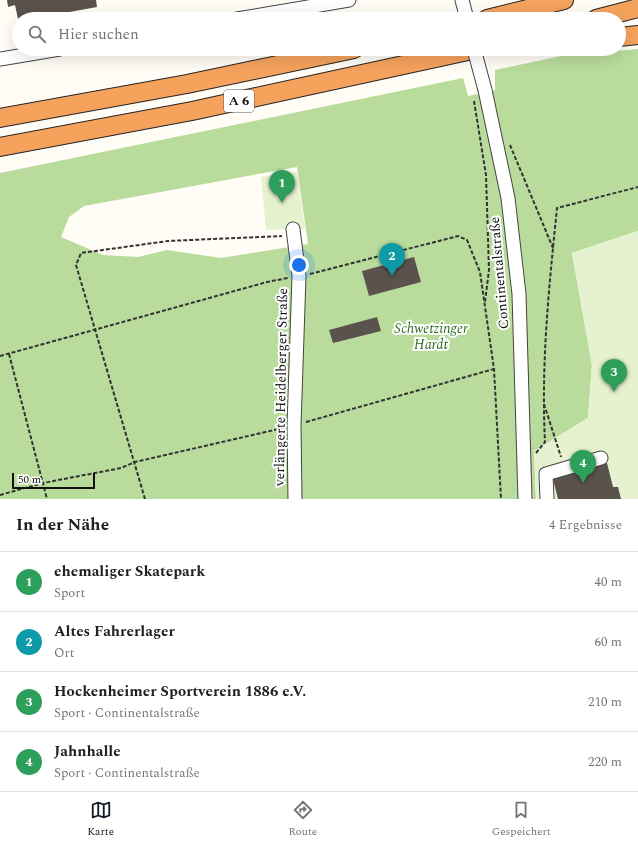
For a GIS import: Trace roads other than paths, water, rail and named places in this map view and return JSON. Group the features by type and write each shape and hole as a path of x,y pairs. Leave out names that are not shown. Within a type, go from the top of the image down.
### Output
{"highway":[{"path":"515,12 564,0"},
{"path":"623,12 638,8"},
{"path":"626,36 638,35"},
{"name":"A 6","path":"0,118 187,84 321,56"},
{"name":"A 6","path":"0,146 192,112 444,56"}],"street":[{"path":"278,12 349,0"},
{"path":"462,0 465,12"},
{"path":"0,59 18,56"},
{"name":"Continentalstraße","path":"476,56 479,95 508,198 519,294 525,499"},
{"name":"verlängerte Heidelberger Straße","path":"293,233 299,276 294,425 295,499"},
{"path":"547,499 546,474 601,458"}],"place":[{"name":"ehemaliger Skatepark","path":"282,203"},
{"name":"Altes Fahrerlager","path":"392,276"},
{"name":"Hockenheimer Sportverein 1886 e.V.","path":"614,392"},
{"name":"Jahnhalle","path":"583,483"}],"park label":[{"name":"Schwetzinger Hardt","path":"431,336"}]}
